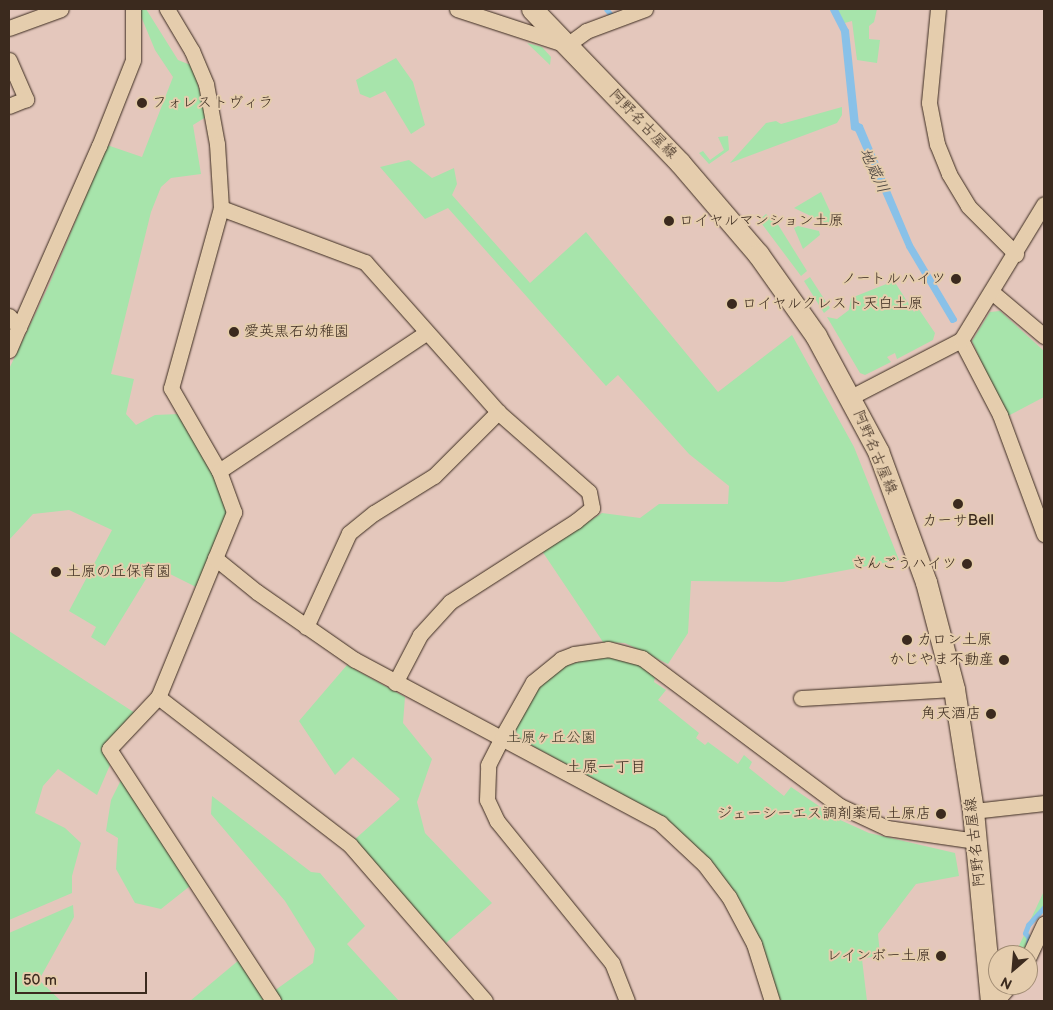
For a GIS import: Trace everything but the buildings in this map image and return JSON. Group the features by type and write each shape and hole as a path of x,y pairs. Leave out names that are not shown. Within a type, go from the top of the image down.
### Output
{"main road":[{"name":"阿野名古屋線","path":"532,9 680,163 752,246 804,317 851,397 878,451 926,582 954,689 973,811 991,1001"}],"street":[{"path":"9,28 61,9"},
{"path":"9,350 133,60 133,9"},
{"path":"167,9 192,51 206,84 217,144 221,208 171,388 219,472 234,512 158,697 109,749 274,1001"},
{"path":"457,9 567,45 586,30 645,9"},
{"path":"938,9 929,103 937,144 949,174 968,206 1016,254"},
{"path":"9,60 26,99 9,106"},
{"path":"851,397 961,340 1016,254 1044,204"},
{"path":"221,208 365,262 498,412 589,492 592,508 450,602 420,635 395,683"},
{"path":"992,293 1044,336"},
{"path":"9,316 20,327"},
{"path":"219,472 426,333"},
{"path":"961,340 1000,415 1044,534"},
{"path":"306,628 348,533 374,513 434,476 498,412"},
{"path":"215,558 306,628 395,683 636,808 680,839 729,897 754,944 772,1001"},
{"path":"626,1001 612,963 497,821 488,800 485,778 502,737 533,682 561,659 594,650 629,654 656,666 840,806 888,828 976,841"},
{"path":"801,698 954,689"},
{"path":"158,697 350,845 485,1001"},
{"path":"973,811 1044,803"},
{"path":"1034,945 1044,923"}],"green space":[{"path":"138,9 146,9 178,60 193,66 206,117 193,125 201,174 171,178 161,187 151,212 111,374 134,379 126,414 136,425 155,415 179,414 214,474 228,512 196,587 154,566 105,646 91,637 96,627 69,611 112,530 69,510 33,514 9,540 9,369 49,285 107,145 142,157 173,77 155,50"},
{"path":"835,9 877,9 874,22 869,26 869,39 880,40 877,63 857,60 852,21 841,24"},
{"path":"527,43 542,47 551,57 550,65"},
{"path":"396,58 413,82 425,125 411,134 385,91 370,98 360,94 356,80"},
{"path":"842,107 842,115 837,123 730,163 766,123 776,121 781,124"},
{"path":"728,136 729,150 709,164 699,153 703,151 710,160 724,150 718,137"},
{"path":"409,160 432,178 454,168 457,184 452,195 530,283 586,232 718,392 792,335 854,447 899,560 783,582 691,581 688,633 668,664 625,643 603,642 542,551 602,513 640,518 659,504 728,504 729,486 689,454 618,375 606,386 448,208 425,219 380,167"},
{"path":"821,192 834,220 834,227 794,208"},
{"path":"766,214 777,223 807,271 801,276 759,220"},
{"path":"798,226 819,231 820,235 803,249 794,228"},
{"path":"810,277 830,308 824,313 804,281"},
{"path":"894,281 914,312 918,308 935,333 933,340 897,359 895,353 887,357 891,362 865,375 860,373 827,317 837,319 849,310 851,298"},
{"path":"1000,311 1044,351 1044,397 1006,417 972,341 990,312"},
{"path":"9,631 135,713 101,749 110,765 97,795 58,769 43,786 35,813 65,828 81,843 72,876 72,893 9,920"},
{"name":"土原ヶ丘公園","path":"600,655 636,663 655,677 654,682 666,690 658,700 699,733 696,738 705,745 708,742 738,764 744,755 752,762 749,768 784,796 791,787 838,819 869,833 955,853 959,876 916,884 878,934 880,955 862,959 867,1001 780,1001 761,941 735,893 711,861 664,817 518,738 515,725 538,687 562,667"},
{"path":"347,665 405,697 403,723 432,759 417,802 425,833 492,903 446,943 353,841 400,799 353,757 335,775 299,721"},
{"path":"121,780 190,886 161,909 135,903 116,869 118,838 106,831 111,800"},
{"path":"212,796 311,872 320,873 365,926 347,944 399,1001 281,1001 274,991 313,963 315,949 285,901 211,814"},
{"path":"1044,891 1043,910 1028,925 1037,906"},
{"path":"73,905 74,917 39,980 61,1001 9,1001 9,933"},
{"path":"1025,933 1029,938 1026,945 1019,945"},
{"path":"239,960 265,1001 190,1001"}],"waterway":[{"path":"606,9 612,16"},
{"name":"地蔵川","path":"832,9 843,31 853,127 857,129 908,246 952,320 954,319 910,245 860,126 856,124 846,31 835,9"},
{"path":"1028,944 1029,938 1025,933 1028,925 1044,907"}],"place":[{"name":"フォレストヴィラ","path":"142,103"},
{"name":"ロイヤルマンション土原","path":"669,221"},
{"name":"ノートルハイツ","path":"956,279"},
{"name":"ロイヤルクレスト天白土原","path":"732,304"},
{"name":"愛英黒石幼稚園","path":"234,332"},
{"name":"カーサBell","path":"958,504"},
{"name":"さんごうハイツ","path":"967,564"},
{"name":"土原の丘保育園","path":"56,572"},
{"name":"カロン土原","path":"907,640"},
{"name":"かじやま不動産","path":"1004,660"},
{"name":"角天酒店","path":"991,714"},
{"name":"ジェーシーエス調剤薬局 土原店","path":"941,814"},
{"name":"レインボー土原","path":"941,956"}],"district":[{"name":"土原一丁目","path":"606,768"}]}
